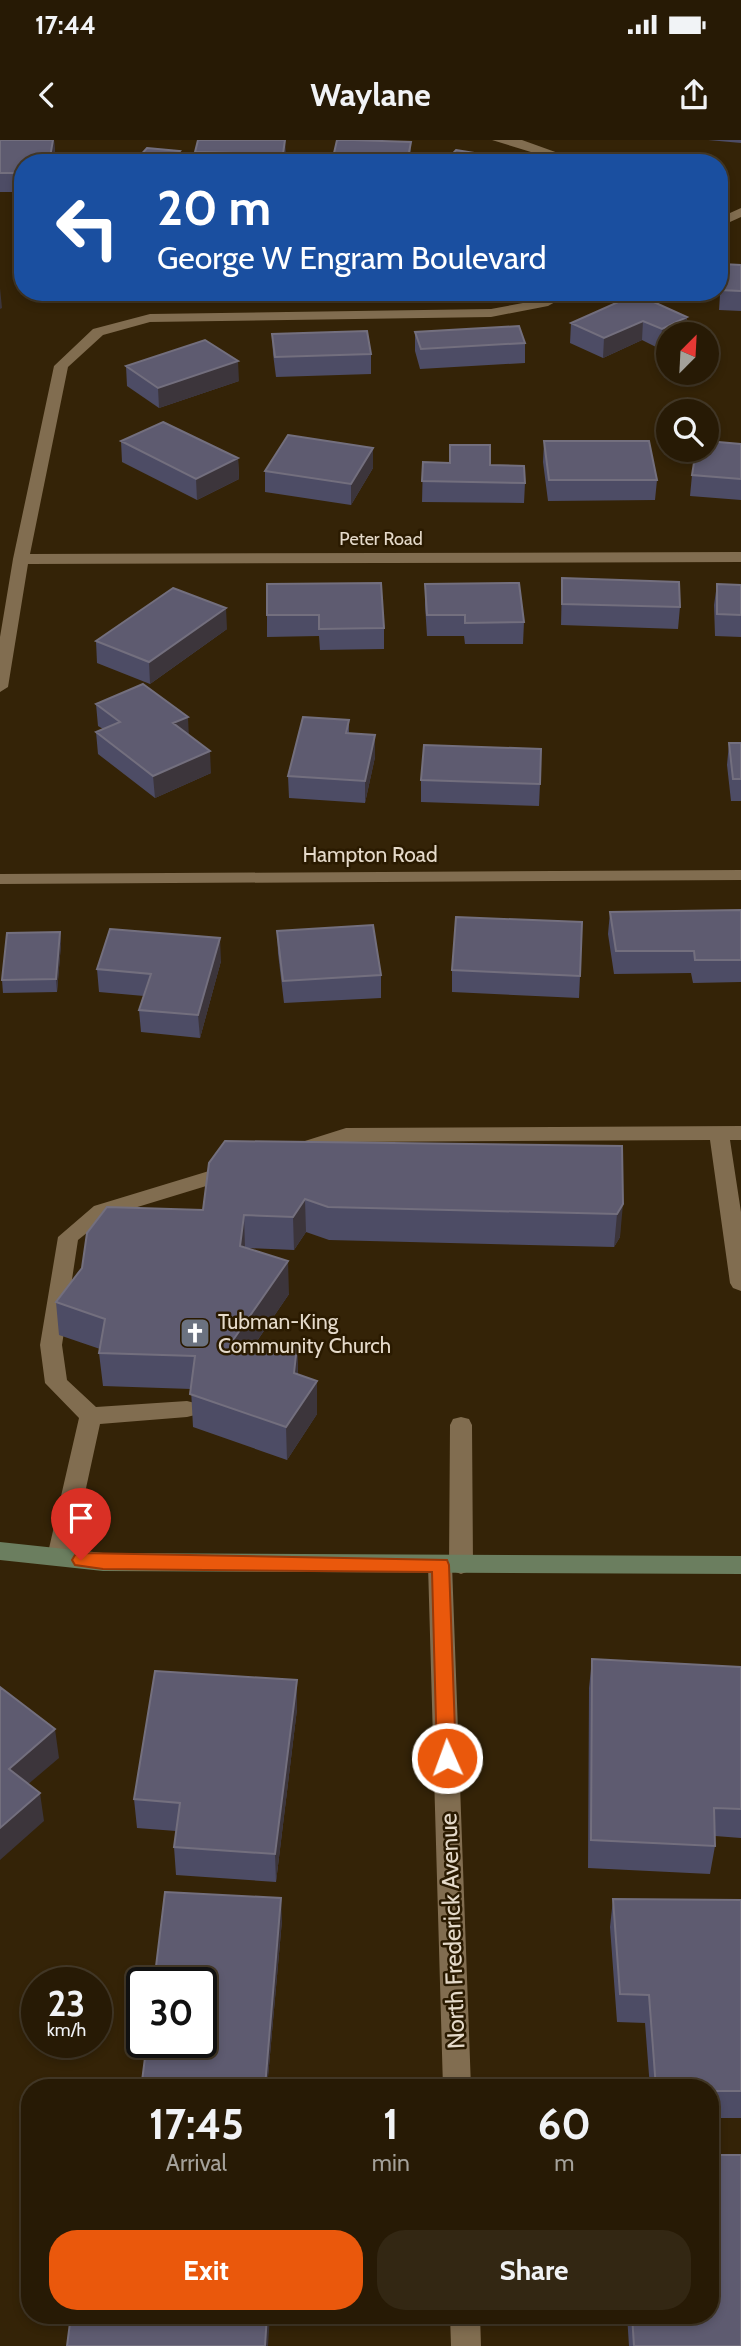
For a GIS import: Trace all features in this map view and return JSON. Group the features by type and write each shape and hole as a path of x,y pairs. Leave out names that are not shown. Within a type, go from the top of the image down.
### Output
{"main road":[{"path":"0,1551 103,1562 741,1565"}],"street":[{"path":"498,140 553,154"},
{"path":"0,687 21,559 61,366 98,332 150,318 491,313 547,301"},
{"name":"Peter Road","path":"21,559 741,557"},
{"name":"Hampton Road","path":"0,879 741,875"},
{"path":"719,1133 741,1283"},
{"path":"281,1155 346,1135 741,1133"},
{"path":"187,1409 91,1416 55,1383 51,1345 68,1237 101,1211 256,1163"},
{"path":"59,1558 91,1416"},
{"name":"North Frederick Avenue","path":"457,2079 450,1565 461,1425"},
{"path":"465,2324 466,2346"}],"building":[{"path":"0,140 53,140 51,154 14,154 14,173 0,173"},
{"path":"198,140 285,140 283,154 195,152"},
{"path":"337,140 411,142 409,154 334,153"},
{"path":"147,148 180,151 178,154 142,154"},
{"path":"456,150 480,154 452,154"},
{"path":"728,264 741,265 741,291 728,290"},
{"path":"620,301 652,301 687,317 677,322 656,322 656,326 643,321 604,338 571,323"},
{"path":"519,326 525,343 421,349 415,332"},
{"path":"367,331 371,354 275,357 272,334"},
{"path":"205,340 238,361 158,388 126,366"},
{"path":"163,422 238,458 196,479 121,441"},
{"path":"288,435 373,448 351,484 265,471"},
{"path":"544,441 649,441 657,480 549,480"},
{"path":"719,442 741,444 741,479 692,475 694,462 719,462"},
{"path":"450,445 490,445 490,465 524,466 525,483 422,481 423,462 450,463"},
{"path":"562,578 679,582 680,607 562,604"},
{"path":"381,583 384,628 319,629 319,615 267,615 267,584"},
{"path":"519,583 524,622 465,623 465,615 427,615 425,584"},
{"path":"717,584 741,585 741,615 717,614"},
{"path":"173,588 226,608 149,662 96,641"},
{"path":"143,684 188,717 173,723 210,751 153,776 96,732 120,722 96,704"},
{"path":"303,717 349,720 346,733 375,735 365,781 288,776"},
{"path":"729,743 741,743 741,779 733,779"},
{"path":"424,745 541,749 540,784 421,780"},
{"path":"741,910 741,960 695,960 694,951 616,951 610,912"},
{"path":"456,917 582,922 580,976 452,970"},
{"path":"373,925 381,975 283,981 277,931"},
{"path":"110,929 220,938 198,1015 139,1010 151,974 97,969"},
{"path":"60,932 56,979 2,980 7,933"},
{"path":"225,1141 622,1146 623,1204 617,1214 328,1207 305,1199 293,1217 244,1215 240,1246 288,1261 231,1343 297,1346 294,1373 317,1381 286,1427 190,1394 195,1356 99,1353 105,1319 56,1302 82,1268 87,1233 107,1207 203,1210 209,1163"},
{"path":"592,1659 741,1667 741,1809 714,1808 715,1846 591,1840"},
{"path":"155,1671 297,1680 275,1854 174,1847 180,1803 134,1799"},
{"path":"0,1687 55,1729 9,1769 40,1793 0,1828"},
{"path":"165,1892 281,1898 266,2079 142,2079 145,2058 217,2058 217,1967 156,1967"},
{"path":"613,1899 741,1900 741,2091 719,2091 719,2079 655,2079 649,1995 620,1994"},
{"path":"719,2155 741,2155 741,2346 634,2346 633,2324 719,2324"},
{"path":"70,2324 266,2324 265,2346 67,2346"}],"place":[{"name":"Tubman-King Community Church","path":"195,1333"}],"route":[{"path":"81,1560 440,1565 447,1758"}]}
